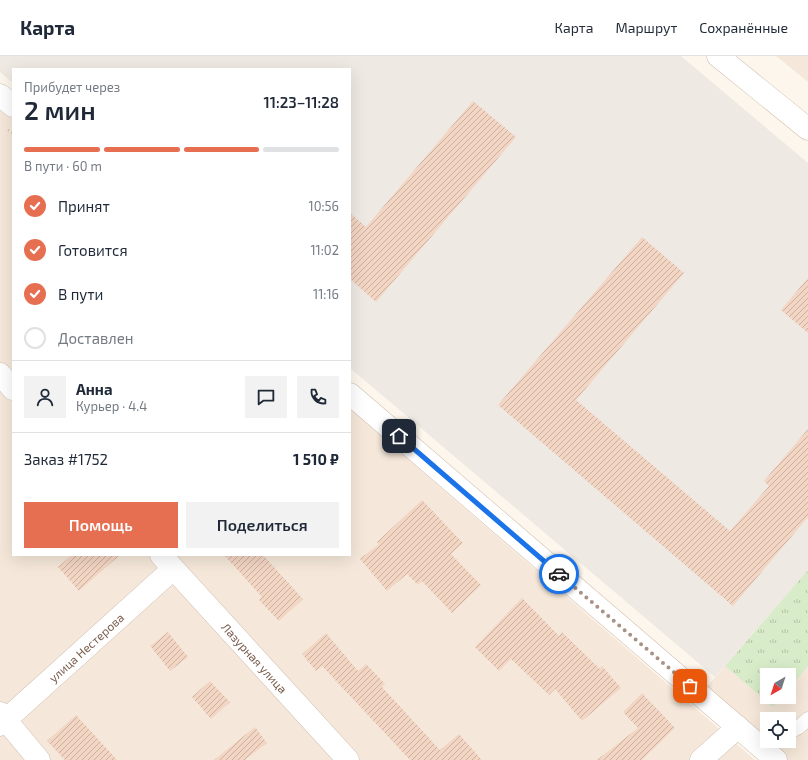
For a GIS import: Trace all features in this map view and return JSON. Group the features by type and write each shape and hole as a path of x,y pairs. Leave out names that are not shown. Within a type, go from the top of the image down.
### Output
{"street":[{"path":"718,56 808,129"},
{"path":"0,95 12,105"},
{"path":"0,374 12,388"},
{"path":"351,395 738,727 760,741"},
{"name":"улица Нестерова","path":"2,720 167,562"},
{"name":"Лазурная улица","path":"167,562 348,760"},
{"path":"2,720 39,760"},
{"path":"701,760 738,727"},
{"path":"767,748 776,760"}],"lane":[{"path":"796,728 808,719"}],"shaded area":[{"path":"0,56 681,56 808,163 808,570 715,677 351,369 351,68 12,68 12,82 0,72"},
{"path":"776,56 808,56 808,82"},
{"path":"0,106 12,116 12,556 351,556 351,410 755,760 0,760"},
{"path":"808,570 808,760 788,760 774,748 796,748 796,712 760,712 760,736 705,689"}],"green space":[{"path":"808,570 808,666 796,680 796,668 760,668 760,696 725,666"}],"building":[{"path":"473,101 516,137 376,302 351,280 351,214 366,227"},
{"path":"642,237 684,273 576,400 730,531 769,486 764,481 808,429 808,517 733,606 498,405"},
{"path":"808,278 808,333 781,310"},
{"path":"422,500 463,543 451,554 481,585 452,613 422,581 418,585 407,574 387,591 360,559 379,544 377,542"},
{"path":"71,556 119,556 79,591 58,567"},
{"path":"225,556 264,556 303,599 279,621 259,600 262,597"},
{"path":"522,598 559,636 562,632 600,669 602,666 621,688 582,721 555,689 549,695 511,659 499,671 475,647"},
{"path":"168,632 188,657 170,671 150,646"},
{"path":"326,633 358,671 366,664 385,684 382,687 440,750 459,734 482,760 410,760 322,666 316,671 302,654"},
{"path":"210,681 230,702 211,719 192,697"},
{"path":"642,693 675,728 642,760 597,760 638,728 623,712"},
{"path":"76,715 117,760 65,760 47,741"},
{"path":"255,727 267,743 245,760 214,760"}],"way so far":[{"path":"559,574 690,686"}],"route":[{"path":"399,436 559,574"}]}
